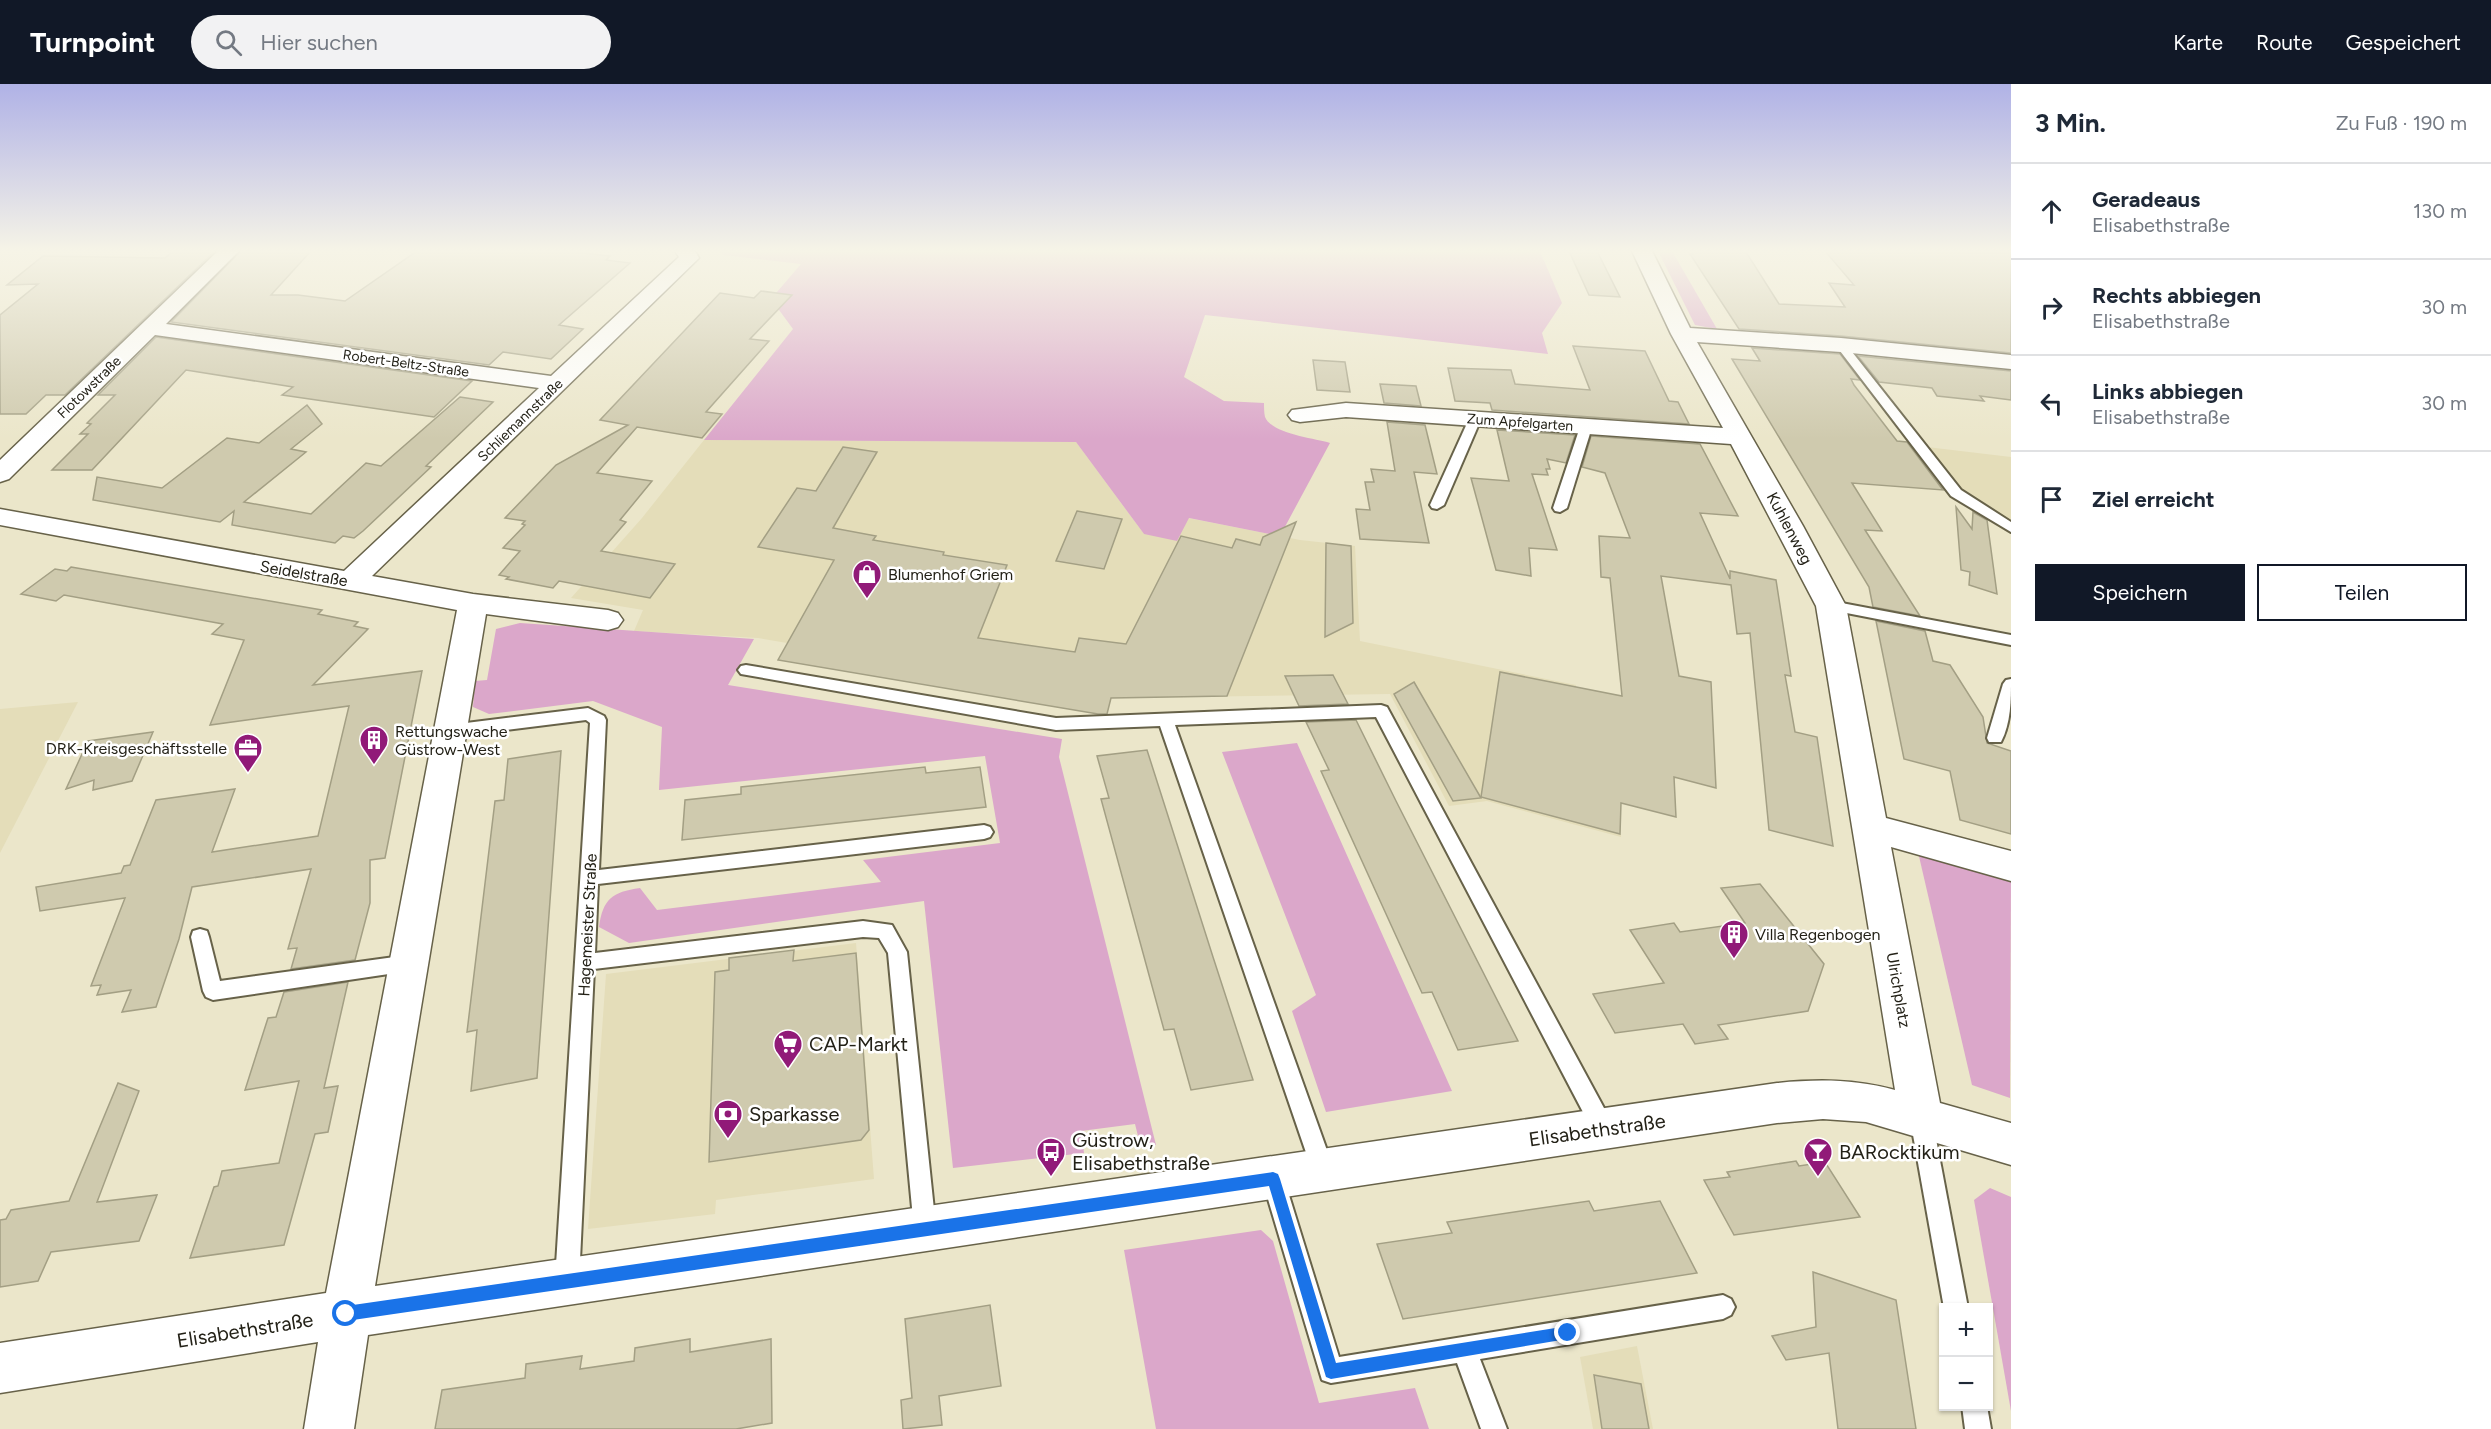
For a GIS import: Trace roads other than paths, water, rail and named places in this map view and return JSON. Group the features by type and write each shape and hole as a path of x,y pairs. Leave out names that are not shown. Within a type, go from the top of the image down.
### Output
{"street":[{"name":"Flotowstraße","path":"0,474 164,314"},
{"name":"Schliemannstraße","path":"350,581 557,384 627,314"},
{"name":"Kuhlenweg","path":"1672,314 1831,606 1871,828"},
{"name":"Robert-Beltz-Straße","path":"149,328 557,384"},
{"path":"1682,334 1841,345 2011,362"},
{"name":"Zum Apfelgarten","path":"1300,416 1346,410 1740,437"},
{"name":"Seidelstraße","path":"0,517 473,603 608,620"},
{"path":"329,1429 346,1314 473,603"},
{"path":"1871,828 2011,866"},
{"name":"Ulrichplatz","path":"1871,828 1921,1117"},
{"name":"Elisabethstraße","path":"0,1368 567,1281 1273,1179 1777,1103 1822,1100 1866,1102 1921,1117"},
{"path":"1921,1117 2011,1144"}],"lane":[{"path":"1841,345 1956,493 2011,528"},
{"path":"1437,505 1475,419"},
{"path":"1560,508 1586,427"},
{"path":"1831,606 2011,640"},
{"path":"746,670 1056,724 1381,711 1604,1129"},
{"path":"1995,738 2011,684"},
{"name":"Hagemeister Straße","path":"450,731 588,714 598,720 567,1281"},
{"path":"1166,721 1323,1170"},
{"path":"590,878 984,832"},
{"path":"585,962 862,928 885,931 897,952 925,1228"},
{"path":"200,937 213,990 409,963"},
{"name":"Ulrichplatz","path":"1921,1117 1955,1303"},
{"path":"1273,1179 1331,1371 1723,1307"},
{"path":"1464,1350 1494,1429"},
{"path":"1975,1411 1978,1429"}],"place":[{"name":"Blumenhof Griem","path":"867,600"},
{"name":"Rettungswache Güstrow-West","path":"374,766"},
{"name":"DRK-Kreisgeschäftsstelle","path":"248,774"},
{"name":"Villa Regenbogen","path":"1734,960"},
{"name":"CAP-Markt","path":"788,1070"},
{"name":"Sparkasse","path":"728,1140"},
{"name":"Güstrow, Elisabethstraße","path":"1051,1178"},
{"name":"BARocktikum","path":"1818,1178"}]}
